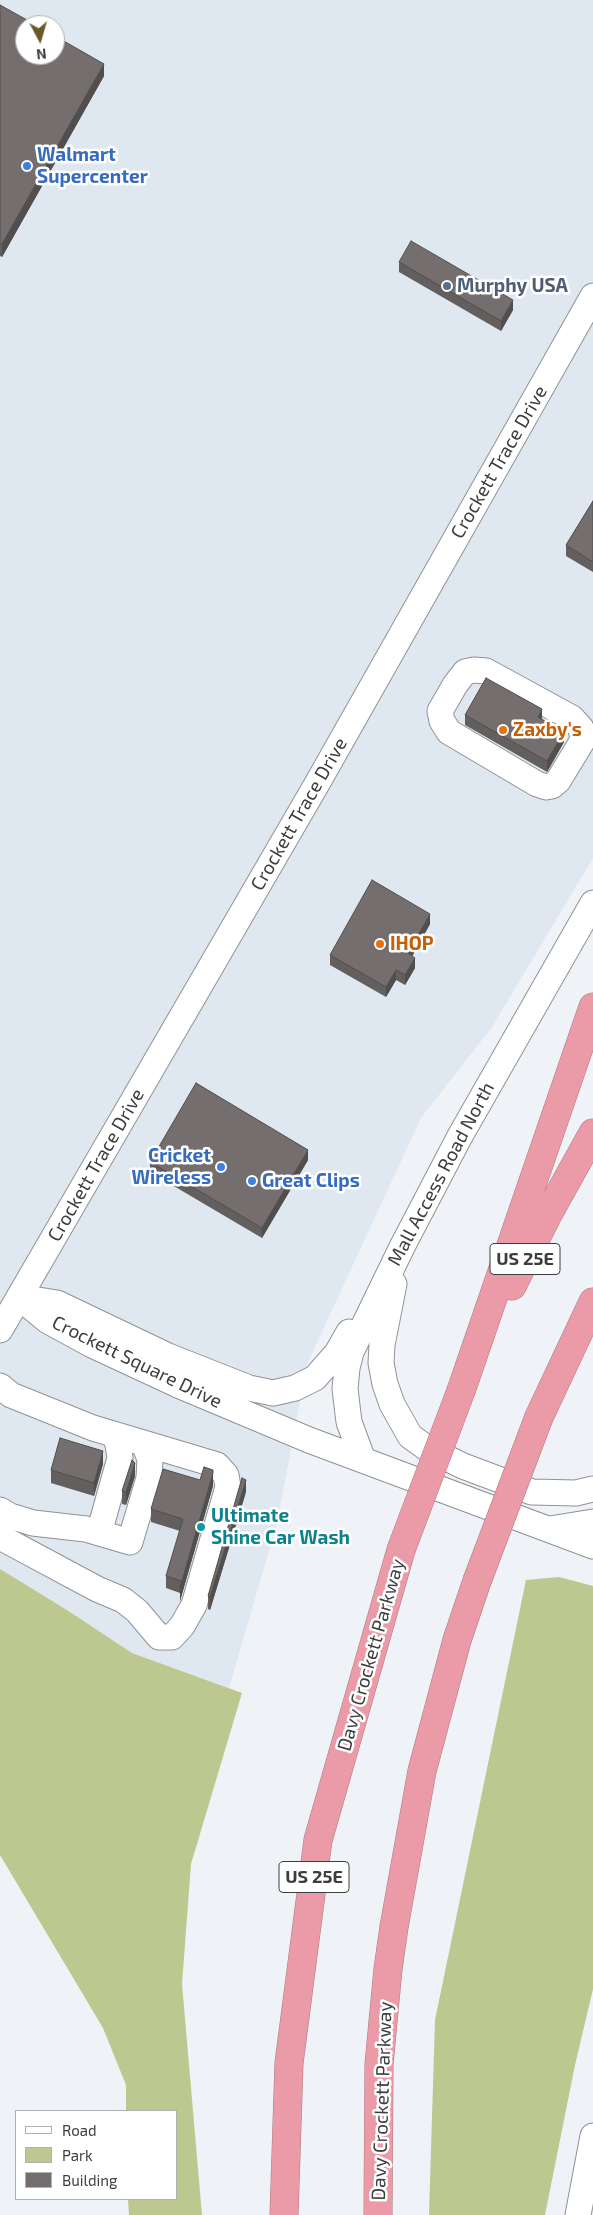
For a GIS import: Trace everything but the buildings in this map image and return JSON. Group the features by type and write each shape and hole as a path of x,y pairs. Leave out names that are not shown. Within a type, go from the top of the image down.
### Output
{"highway":[{"path":"462,1388 593,1007"},
{"name":"Davy Crockett Parkway","path":"284,2215 289,2064 318,1840 402,1550 462,1388 547,1216 593,1133"},
{"name":"Davy Crockett Parkway","path":"378,2215 379,2064 392,1944 422,1771 457,1640 477,1581 539,1417 593,1302"}],"street":[{"name":"Crockett Trace Drive","path":"0,1330 313,790 593,296"},
{"path":"474,670 486,671 572,718 585,736 558,781 552,786 546,787 449,732 442,721 440,711 454,685 465,672 474,670"},
{"name":"Mall Access Road North","path":"363,1460 349,1422 345,1389 347,1368 355,1344 403,1245 464,1128 593,902"},
{"name":"Crockett Square Drive","path":"19,1296 58,1303 168,1356 249,1388 273,1393 295,1388 315,1378 326,1366 337,1353 403,1245"},
{"path":"403,1245 386,1322 381,1363 385,1384 392,1404 410,1436 428,1449 463,1466 532,1492 576,1493 593,1489"},
{"name":"Crockett Square Drive","path":"19,1296 48,1321 92,1345 178,1385 309,1440 593,1546"},
{"path":"0,1386 11,1395 44,1409 130,1440 217,1465 226,1475 228,1487 194,1605 182,1626 172,1637 159,1637 137,1611 123,1600 97,1589 0,1537"},
{"path":"0,1510 10,1516 33,1523 86,1530 130,1542 149,1478 150,1459 130,1440"},
{"path":"106,1535 120,1458 118,1444 130,1440"},
{"path":"548,1529 568,1528 593,1522"},
{"path":"578,2215 593,2136"}],"shaded area":[{"path":"0,0 593,0 593,858 492,1027 421,1118 307,1364 277,1523 229,1688 132,1653 0,1569"}],"green space":[{"path":"0,1569 132,1653 242,1693 191,1864 182,1984 202,2215 129,2215 128,2200 178,2200 178,2110 126,2110 126,2085 103,2028 0,1855"},
{"path":"559,1577 593,1586 593,1989 575,2065 545,2215 429,2215 435,2020 526,1580"}],"place":[{"name":"Walmart Supercenter","path":"27,166"},
{"name":"Murphy USA","path":"447,286"},
{"name":"Zaxby's","path":"503,730"},
{"name":"IHOP","path":"380,944"},
{"name":"Cricket Wireless","path":"221,1167"},
{"name":"Great Clips","path":"252,1181"},
{"name":"Ultimate Shine Car Wash","path":"201,1527"}]}
